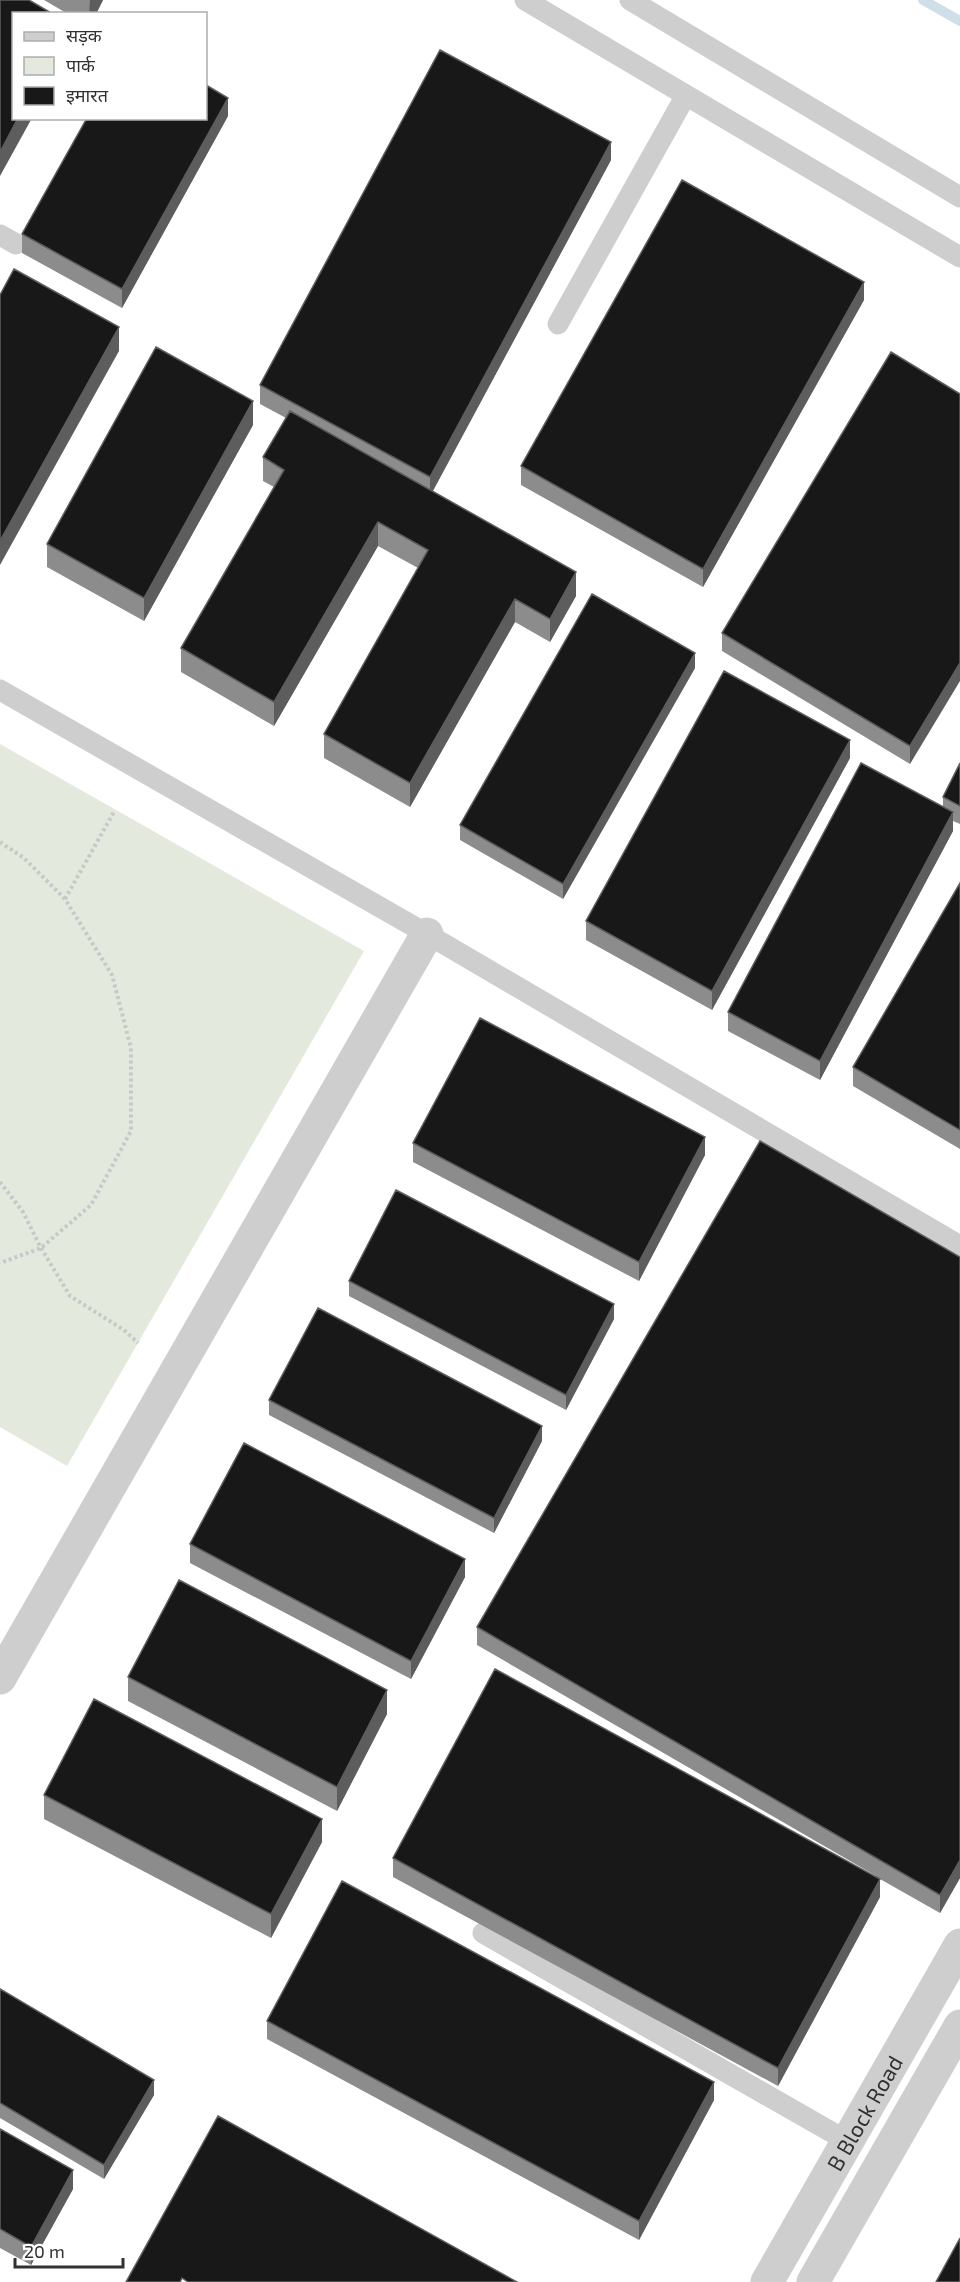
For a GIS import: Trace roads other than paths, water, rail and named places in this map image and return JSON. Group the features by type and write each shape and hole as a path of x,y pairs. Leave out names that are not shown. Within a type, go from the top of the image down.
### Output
{"street":[{"path":"0,1678 427,934"},
{"name":"B Block Road","path":"767,2282 960,1945"},
{"name":"B Block Road","path":"813,2282 960,2025"}],"lane":[{"path":"525,0 960,257"},
{"path":"630,0 960,196"},
{"path":"558,324 687,95"},
{"path":"0,690 427,934 960,1246"},
{"path":"483,1933 848,2141"}],"waterway":[{"path":"923,0 960,21"}]}
